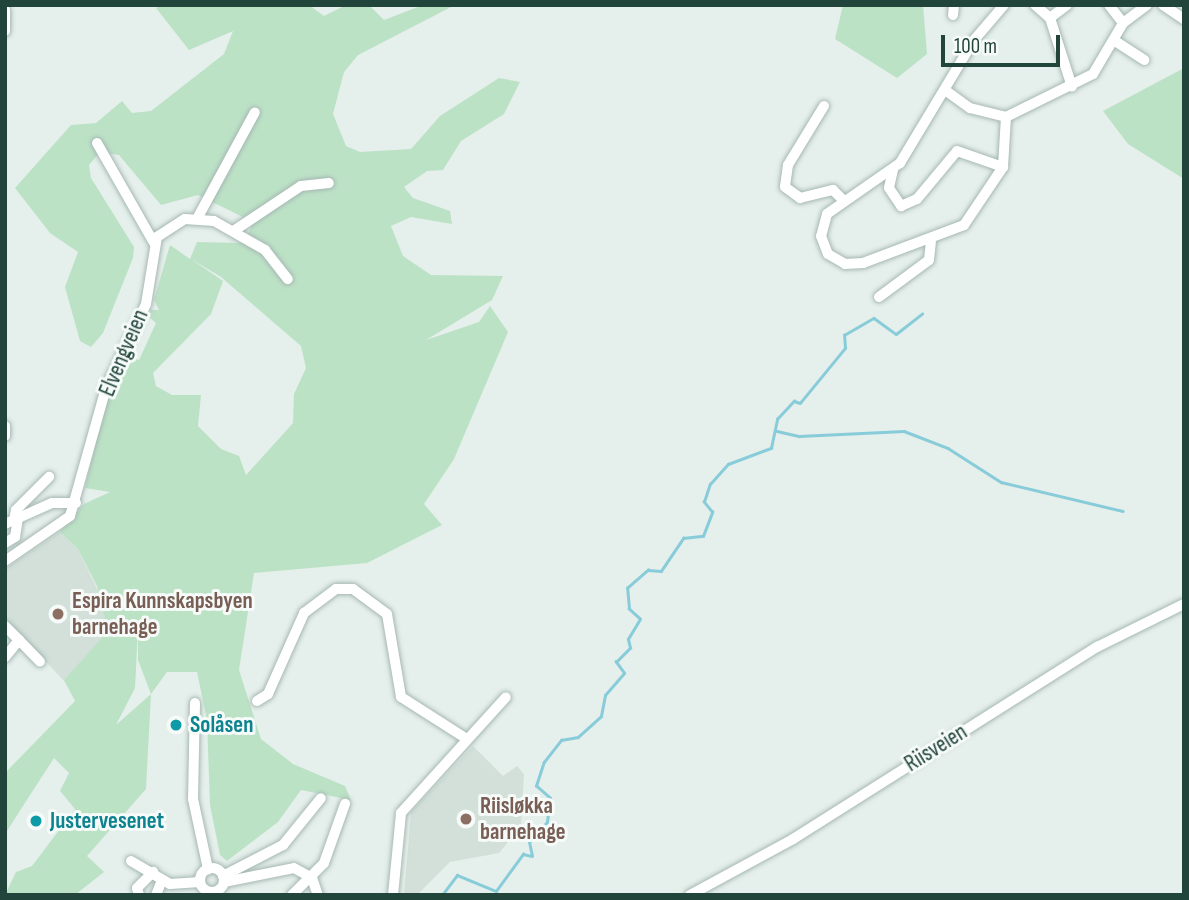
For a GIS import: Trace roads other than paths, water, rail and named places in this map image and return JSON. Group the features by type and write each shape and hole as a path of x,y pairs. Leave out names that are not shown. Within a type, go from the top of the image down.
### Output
{"street":[{"path":"5,32 5,8 11,5"},
{"path":"1003,5 893,170 889,188 901,206 917,199 957,150 1003,167"},
{"path":"1035,5 1050,18 1072,87"},
{"path":"1050,18 1067,5"},
{"path":"1108,5 1123,23"},
{"path":"946,90 970,108 1006,117 1072,87 1093,74 1115,41 1123,23 1147,5"},
{"path":"1163,5 1184,19"},
{"path":"1115,41 1144,60"},
{"path":"824,106 788,166 785,187 800,198 834,190 844,201"},
{"path":"198,217 255,112"},
{"path":"893,170 827,215 821,236 836,261 863,263 931,242 964,225 1003,167 1006,117"},
{"path":"97,143 154,243 177,223 198,217 235,230 265,250 288,279"},
{"path":"235,230 268,214 301,186 329,183"},
{"path":"880,297 929,261 931,242"},
{"name":"Elvengveien","path":"5,561 57,530 76,503 106,388 146,304 154,243"},
{"path":"5,426 5,436"},
{"path":"5,543 15,537 12,521 16,510 49,477"},
{"path":"12,521 52,503 76,503"},
{"path":"257,701 268,694 304,613 336,589 353,589 387,614 401,697 467,739"},
{"name":"Riisveien","path":"690,895 783,845 1097,647 1184,604"},
{"path":"5,626 40,662"},
{"path":"5,657 19,640"},
{"path":"393,895 401,813 506,697"},
{"path":"195,703 193,799 208,869 200,882"},
{"path":"444,726 457,750"},
{"path":"131,861 158,876 200,882 213,892 223,879 283,845 321,798"},
{"path":"292,895 312,878 345,804"},
{"path":"208,869 223,879 288,868 312,878 318,895"},
{"path":"139,895 137,888 158,876"},
{"path":"156,895 158,876"}],"waterway":[{"path":"442,895 457,875 496,891 523,854 532,856 529,842 547,822 550,798 536,786 544,762 561,740 578,737 601,716 605,695 624,673 616,662 630,648 628,639 640,619 629,609 627,588 648,570 661,571 683,538 703,536 712,512 704,502 710,484 728,464 771,448 777,419 794,401 800,403 845,348 844,335 874,318 896,334 922,314"},
{"path":"777,431 799,436 904,431 948,448 1001,482 1123,511"}],"place":[{"name":"Espira Kunnskapsbyen barnehage","path":"58,614"},
{"name":"Solåsen","path":"176,725"},
{"name":"Riisløkka barnehage","path":"466,819"},
{"name":"Justervesenet","path":"36,821"}]}
